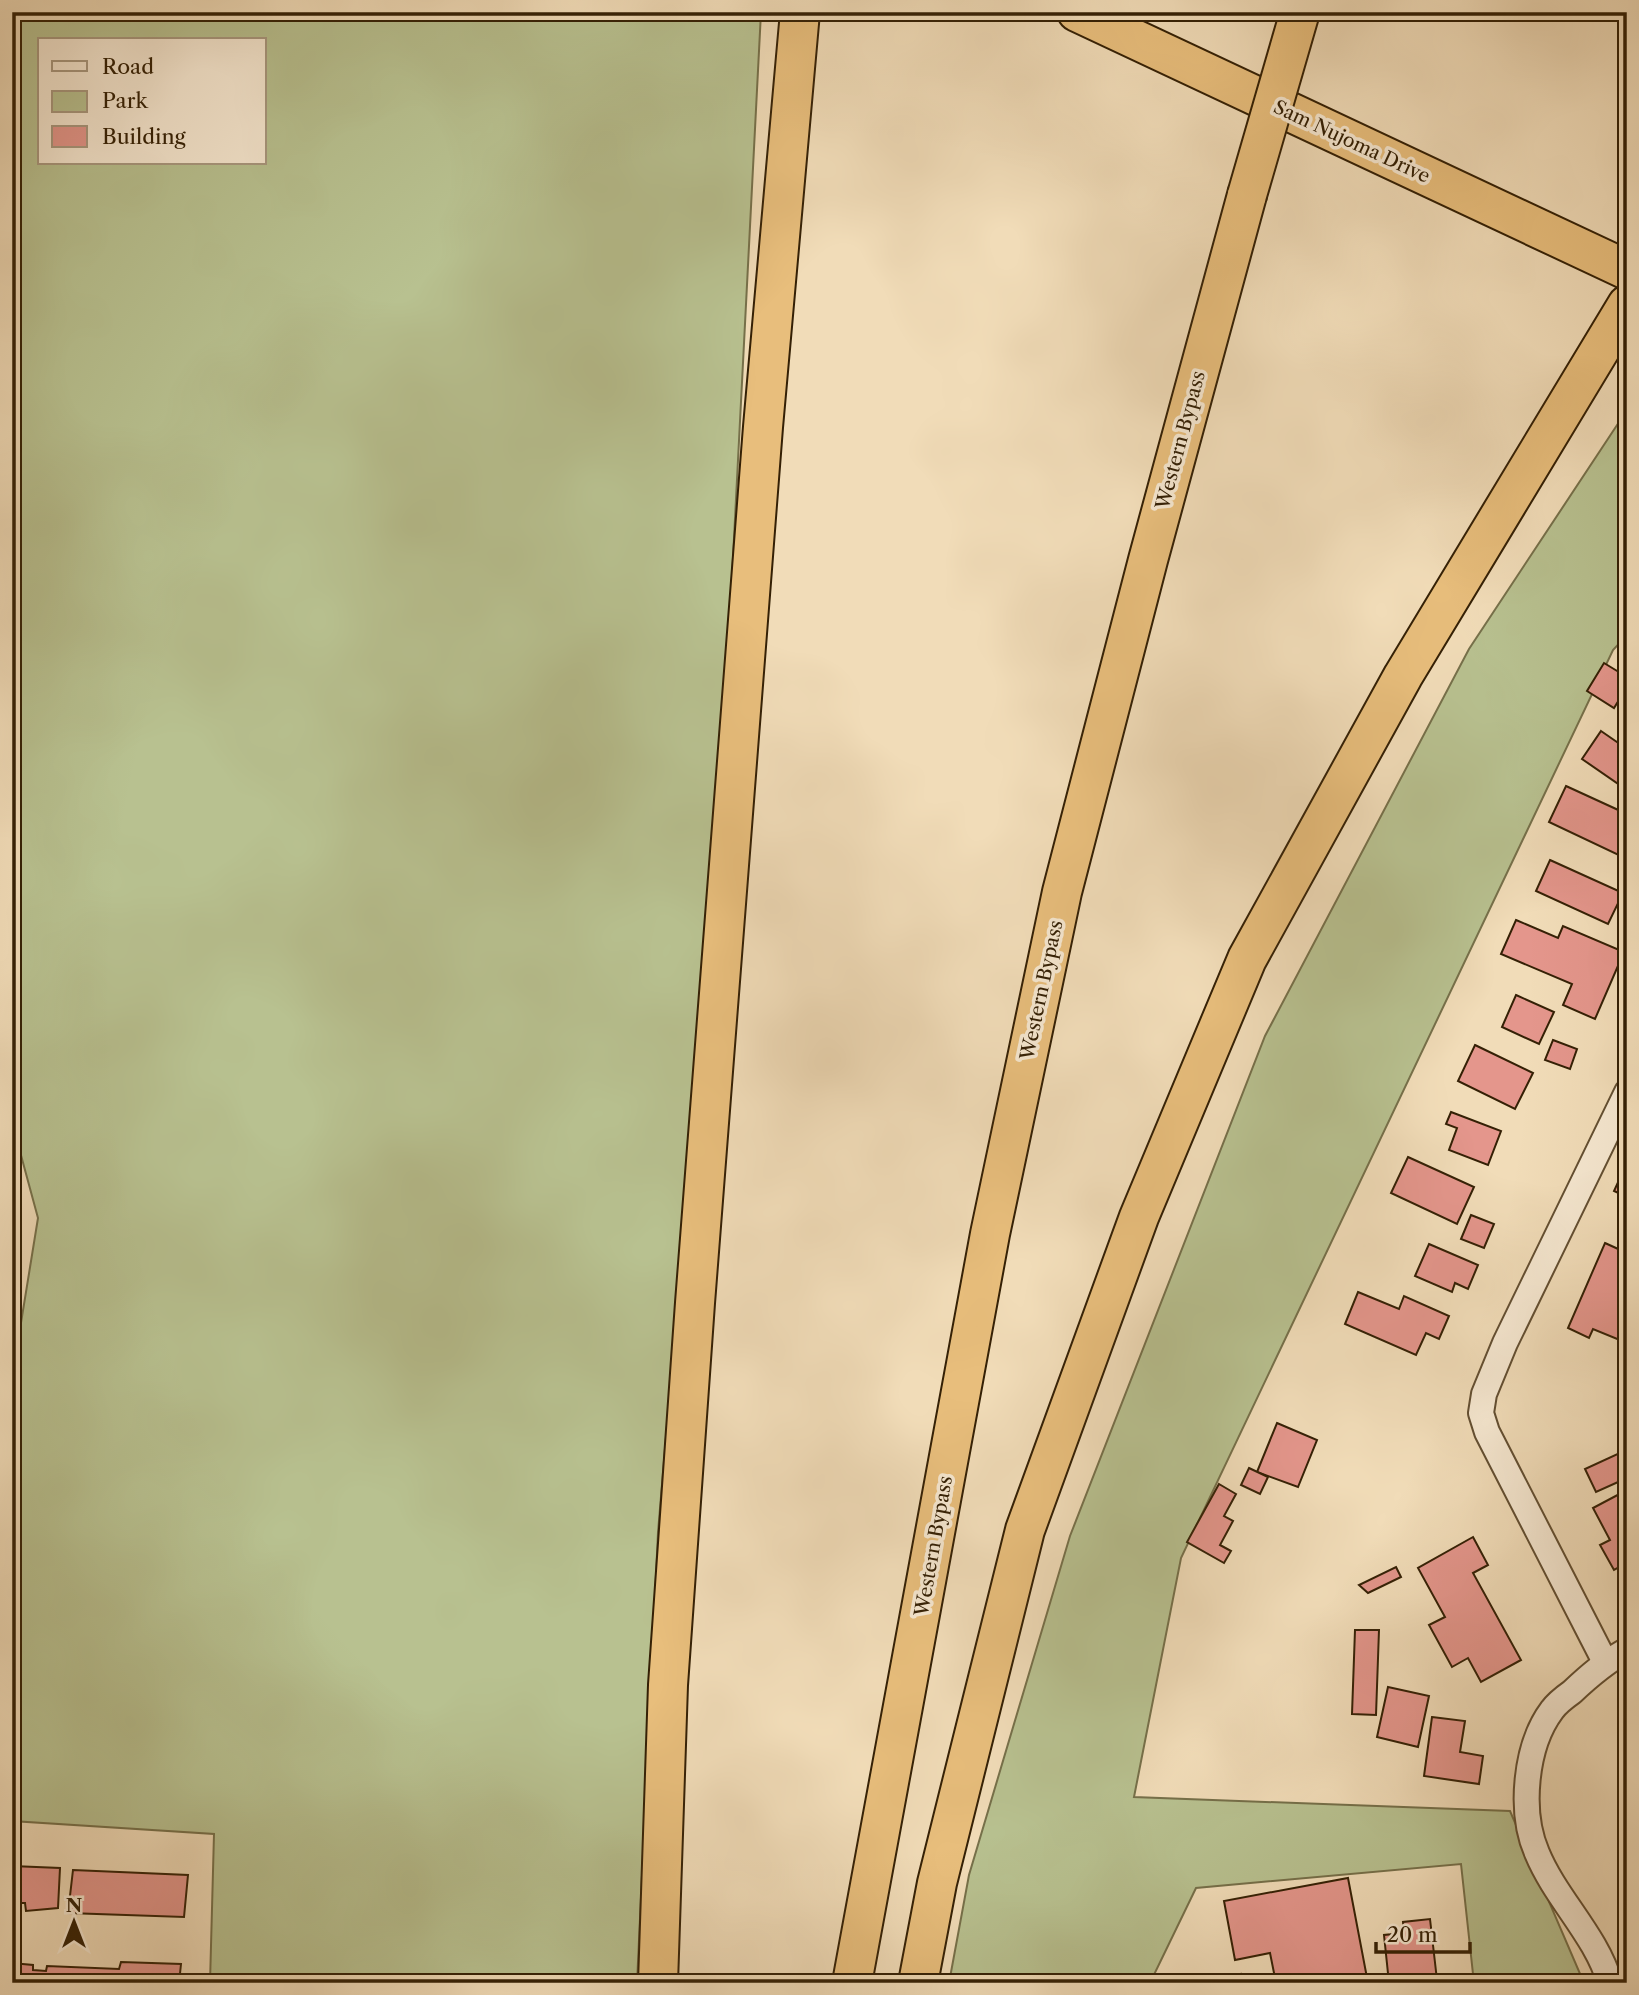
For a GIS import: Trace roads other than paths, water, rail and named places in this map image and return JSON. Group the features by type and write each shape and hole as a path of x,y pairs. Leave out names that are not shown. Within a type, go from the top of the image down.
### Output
{"highway":[{"path":"658,1983 668,1685 694,1316 763,427 800,12"},
{"name":"Sam Nujoma Drive","path":"1077,12 1627,270"},
{"name":"Western Bypass","path":"852,1983 988,1247 1062,892 1148,560 1247,195 1300,12"},
{"path":"918,1983 937,1883 1025,1530 1139,1217 1247,959 1403,676 1627,304"}],"street":[{"path":"1605,1662 1487,1432 1481,1413 1484,1394 1505,1343 1627,1092"},
{"path":"1611,1983 1607,1970 1561,1899 1536,1853 1526,1815 1528,1773 1537,1739 1552,1709 1605,1662 1627,1650"}]}
